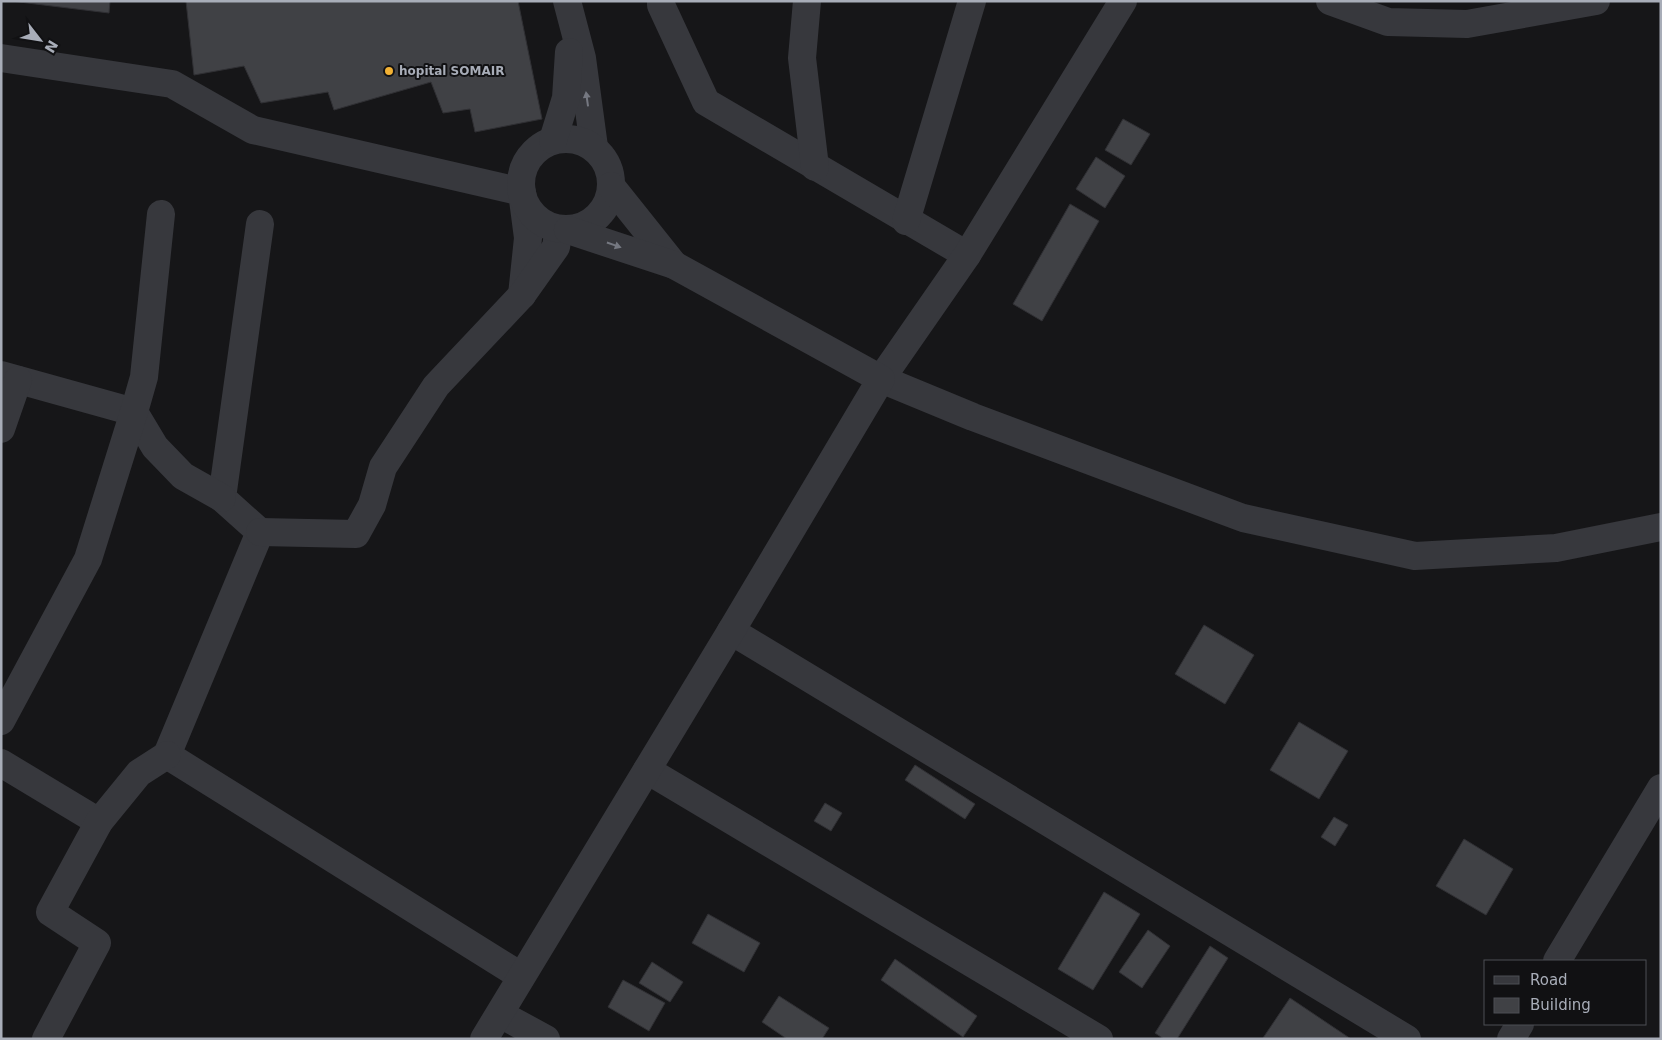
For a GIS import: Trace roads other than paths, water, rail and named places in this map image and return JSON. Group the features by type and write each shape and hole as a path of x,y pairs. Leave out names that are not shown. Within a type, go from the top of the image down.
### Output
{"street":[{"path":"661,1 661,6 706,102 906,221 967,255"},
{"path":"807,1 802,58 815,167"},
{"path":"906,221 972,1"},
{"path":"484,1039 881,379 967,255 1123,1"},
{"path":"1330,1 1388,22 1467,24 1596,1"},
{"path":"553,140 566,98 569,10"},
{"path":"569,10 582,58 594,147"},
{"path":"1,58 172,84 253,130 522,192"},
{"path":"522,295 528,238 522,192 522,170 534,151 553,140 574,138 594,147 608,165 611,186 605,207 589,223 563,229"},
{"path":"611,186 674,266"},
{"path":"522,192 527,210 541,223 674,266 881,379 973,417 1242,518 1415,556 1556,548 1661,527"},
{"path":"1,721 88,559 144,377 162,214"},
{"path":"222,498 260,224"},
{"path":"1,429 10,378 134,412 155,447 183,476 222,498 260,532 356,534 372,505 383,467 436,386 522,295 556,247 563,229"},
{"path":"46,1039 97,943 50,912 99,822 139,773 167,755 260,532"},
{"path":"731,631 1406,1039"},
{"path":"167,755 521,976"},
{"path":"1,763 99,822"},
{"path":"646,770 1062,1029 1099,1039"},
{"path":"1559,960 1661,788"},
{"path":"500,1014 546,1039"},
{"path":"1511,1039 1519,1025"}],"place":[{"name":"hopital SOMAIR","path":"389,71"}]}
